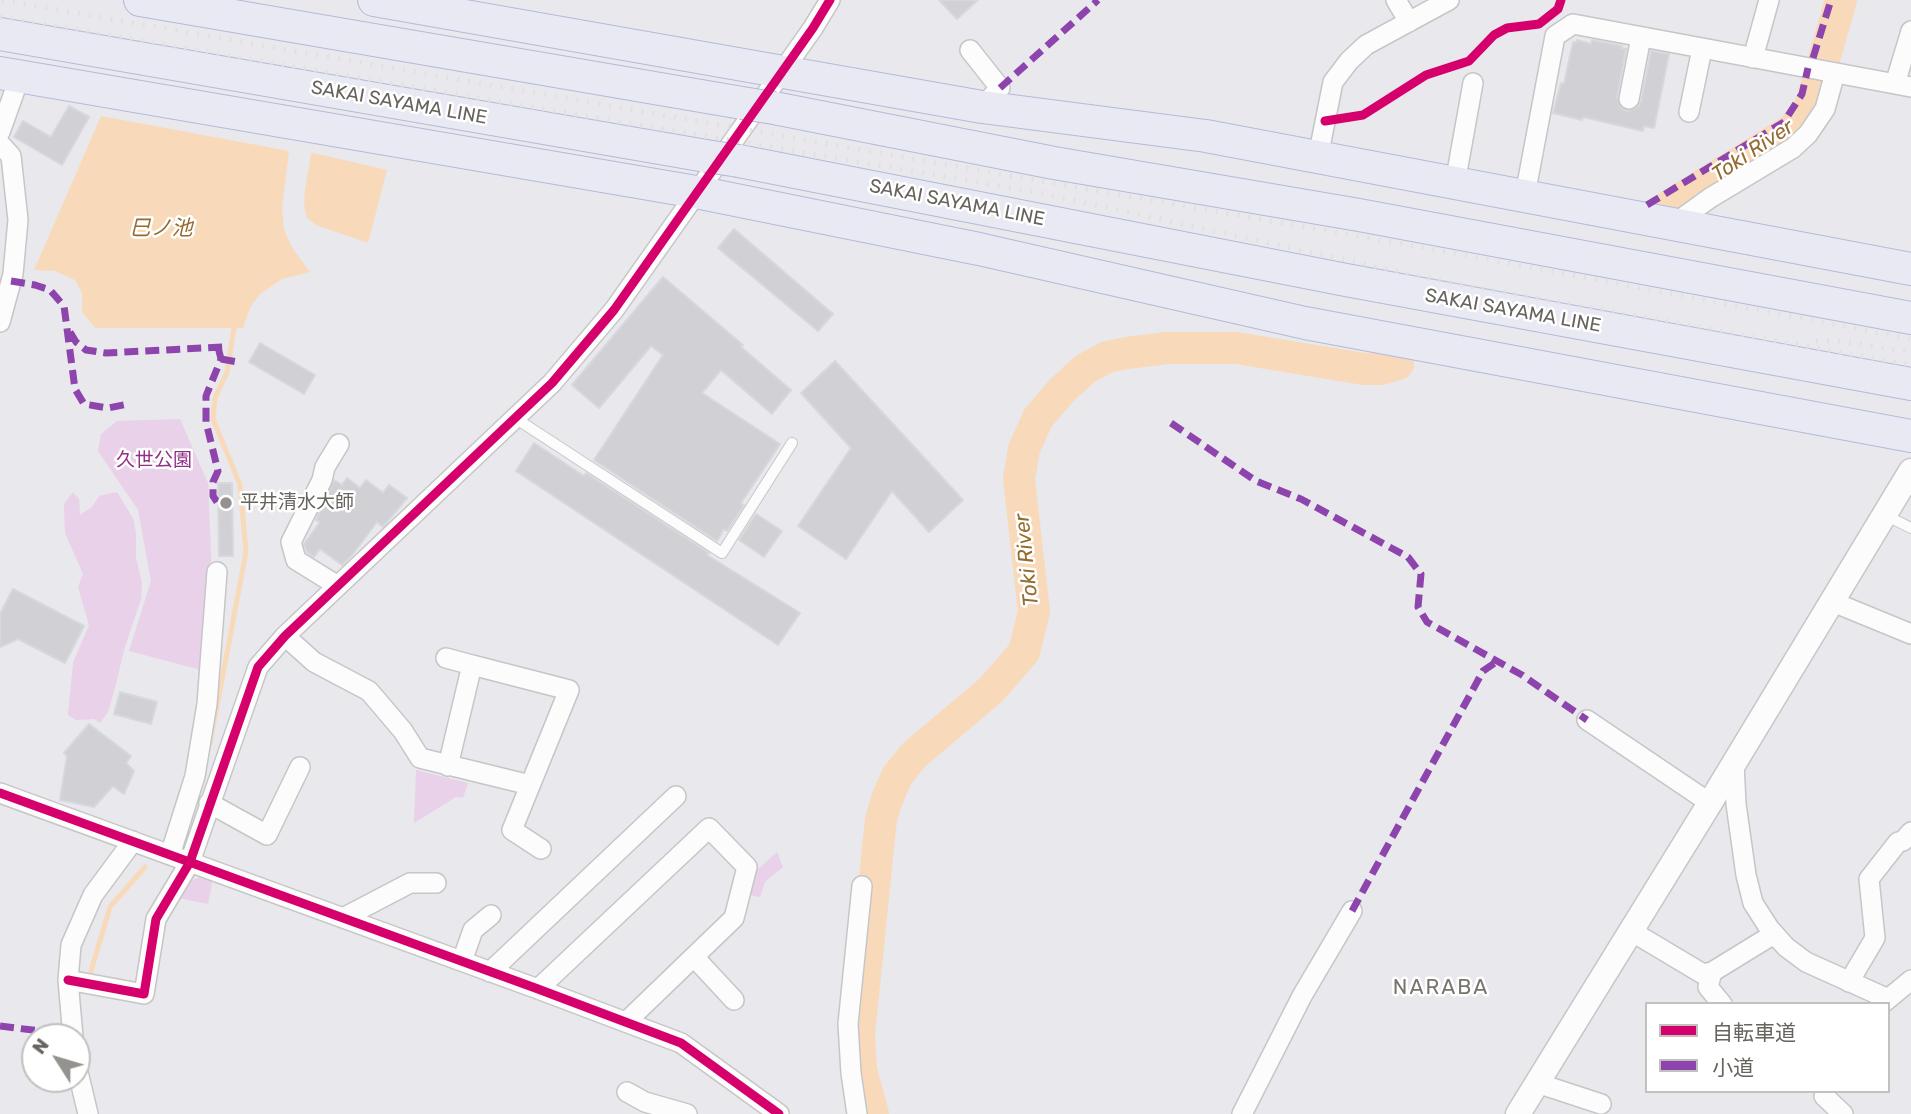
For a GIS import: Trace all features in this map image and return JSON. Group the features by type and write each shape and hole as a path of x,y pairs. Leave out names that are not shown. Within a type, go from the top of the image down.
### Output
{"main road":[{"path":"140,0 774,108 1054,163 1359,215 1911,318"},
{"path":"374,0 982,107 1206,136 1911,269"},
{"name":"SAKAI SAYAMA LINE","path":"0,34 739,161 1346,280 1911,384"},
{"path":"0,42 100,51"},
{"path":"10,75 696,192 979,249 1305,323 1911,436"}],"street":[{"path":"68,980 144,994 156,919 190,862 258,667 285,636 552,383 614,310 830,0"},
{"path":"1396,0 1409,23"},
{"path":"1318,157 1333,82 1349,61 1366,45 1449,0"},
{"path":"1753,58 1769,0"},
{"path":"1525,195 1555,36 1573,24 1903,86 1911,31"},
{"path":"1629,99 1641,37"},
{"path":"1689,112 1702,49"},
{"path":"970,50 1000,89 982,107"},
{"path":"1674,224 1710,198 1793,148 1808,134 1825,108 1825,71"},
{"path":"0,132 10,75"},
{"path":"1455,183 1473,83"},
{"path":"0,144 12,156 18,220 13,274 0,322"},
{"path":"338,586 296,559 291,542 322,480 325,467 339,444"},
{"path":"1518,1114 1911,471"},
{"path":"170,855 195,776 205,716 217,572"},
{"path":"1833,602 1911,634"},
{"path":"285,636 314,662 369,691 403,731 420,758 530,785"},
{"path":"446,658 569,690 512,830 541,849"},
{"path":"448,766 472,665"},
{"path":"1587,720 1710,803"},
{"path":"1734,764 1736,804 1753,903 1774,934 1786,947 1807,962 1884,1001 1911,980"},
{"path":"209,803 267,835 300,767"},
{"path":"0,793 681,1043 779,1114"},
{"path":"490,972 676,796"},
{"path":"538,989 709,828 747,867 734,918 626,1022"},
{"path":"1849,982 1875,939 1869,879 1898,842 1903,841 1911,832"},
{"path":"72,1023 68,980 71,945 93,895 133,841"},
{"path":"343,918 410,883 436,883"},
{"path":"858,1114 851,1073 848,1024 862,886"},
{"path":"1242,1114 1302,996 1352,911"},
{"path":"462,961 473,930 491,915"},
{"path":"1631,931 1703,974 1712,972 1774,934"},
{"path":"694,957 734,1000"},
{"path":"1712,972 1708,987 1720,1002"},
{"path":"1536,1083 1601,1104"},
{"path":"627,1092 645,1102 687,1114"},
{"path":"83,1093 88,1114"},
{"path":"1815,1114 1825,1093 1843,1114"}],"lane":[{"path":"515,418 722,553 792,443"},
{"path":"1885,514 1911,528"}],"green space":[{"name":"久世公園","path":"180,419 208,483 212,576 205,671 129,651 151,581 138,510 98,451 101,434 117,421"},
{"path":"73,492 79,499 80,515 92,507 99,496 117,492 133,518 136,558 142,582 141,599 108,712 100,723 94,719 76,720 68,715 73,663 89,625 78,587 83,574 65,533 64,504"},
{"path":"416,770 468,783 463,798 456,797 414,823"},
{"path":"777,852 783,867 765,882 760,897 749,895 756,871"},
{"path":"200,877 210,878 212,884 208,904 179,898 190,881"}],"water":[{"name":"巳ノ池","path":"101,116 289,151 282,208 284,230 293,249 310,272 282,279 260,294 251,306 243,328 95,328 82,312 82,293 75,280 55,271 34,270"},
{"path":"311,154 387,170 368,243 316,225 307,218 305,189"}],"building":[{"path":"939,0 978,0 957,19"},
{"path":"1577,40 1591,44 1592,40 1626,49 1617,97 1621,108 1627,111 1638,107 1641,102 1651,51 1669,54 1654,128 1644,126 1643,131 1553,113 1561,83 1564,84 1573,42"},
{"path":"69,106 89,117 62,165 14,137 23,121 51,137"},
{"path":"734,229 833,314 818,331 718,248"},
{"path":"663,277 791,390 772,414 721,370 702,393 780,444 741,503 744,505 717,541 594,460 663,355 651,346 599,408 572,385"},
{"path":"260,343 315,375 304,394 249,362"},
{"path":"835,361 963,500 929,532 892,491 846,559 798,526 851,448 801,393"},
{"path":"534,443 584,476 586,473 709,553 707,555 800,613 778,645 516,471"},
{"path":"347,478 360,488 366,480 383,493 389,485 407,498 383,527 377,522 342,565 320,549 314,557 307,552 304,544 320,522 316,520 334,480 342,485"},
{"path":"218,483 232,483 233,556 219,556"},
{"path":"756,514 782,531 764,557 739,540"},
{"path":"13,589 84,626 65,663 18,639 0,647 0,614"},
{"path":"120,692 157,702 151,724 114,714"},
{"path":"89,724 131,756 126,763 134,771 124,794 113,786 94,807 60,800 67,756 64,753"}],"waterway":[{"name":"Toki River","path":"1669,206 1793,129 1811,105 1841,0"},
{"path":"210,743 246,552 240,485 213,419 215,398 227,372 234,328"},
{"name":"Toki River","path":"873,1114 861,1070 859,1034 881,819 897,776 914,755 991,690 1024,652 1034,612 1019,479 1024,449 1038,418 1085,369 1107,357 1127,353 1167,348 1236,348 1364,369 1380,369 1398,364"},
{"path":"91,971 110,907 145,867"}],"railway":[{"path":"2,0 1460,254 1911,339"},
{"path":"0,17 1036,192 1452,283 1911,365"},
{"path":"1816,341 1838,341 1911,352"}],"marked path":[{"path":"1000,88 1098,0"},
{"path":"1813,58 1831,0"},
{"path":"1647,205 1784,122 1802,94 1808,68"},
{"path":"11,281 50,290 64,306 75,389 84,404 108,408 128,404"},
{"path":"70,332 76,342 86,350 106,353 223,347"},
{"path":"217,502 213,496 213,482 218,471 206,422 206,396 221,359 218,347"},
{"path":"221,359 238,362"},
{"path":"1171,423 1256,481 1301,499 1408,557 1421,574 1418,607 1427,622 1522,675 1587,720"},
{"path":"1352,911 1483,671 1496,662"},
{"path":"0,1026 21,1029"}],"cycle path":[{"path":"68,980 144,994 156,919 190,862 258,667 285,636 552,383 614,310 830,0"},
{"path":"1325,121 1363,115 1426,75 1469,61 1494,35 1507,28 1539,24 1558,9 1561,0"},
{"path":"0,793 681,1043 779,1114"}],"place":[{"name":"平井清水大師","path":"226,503"}],"district":[{"name":"NARABA","path":"1441,988"}]}
